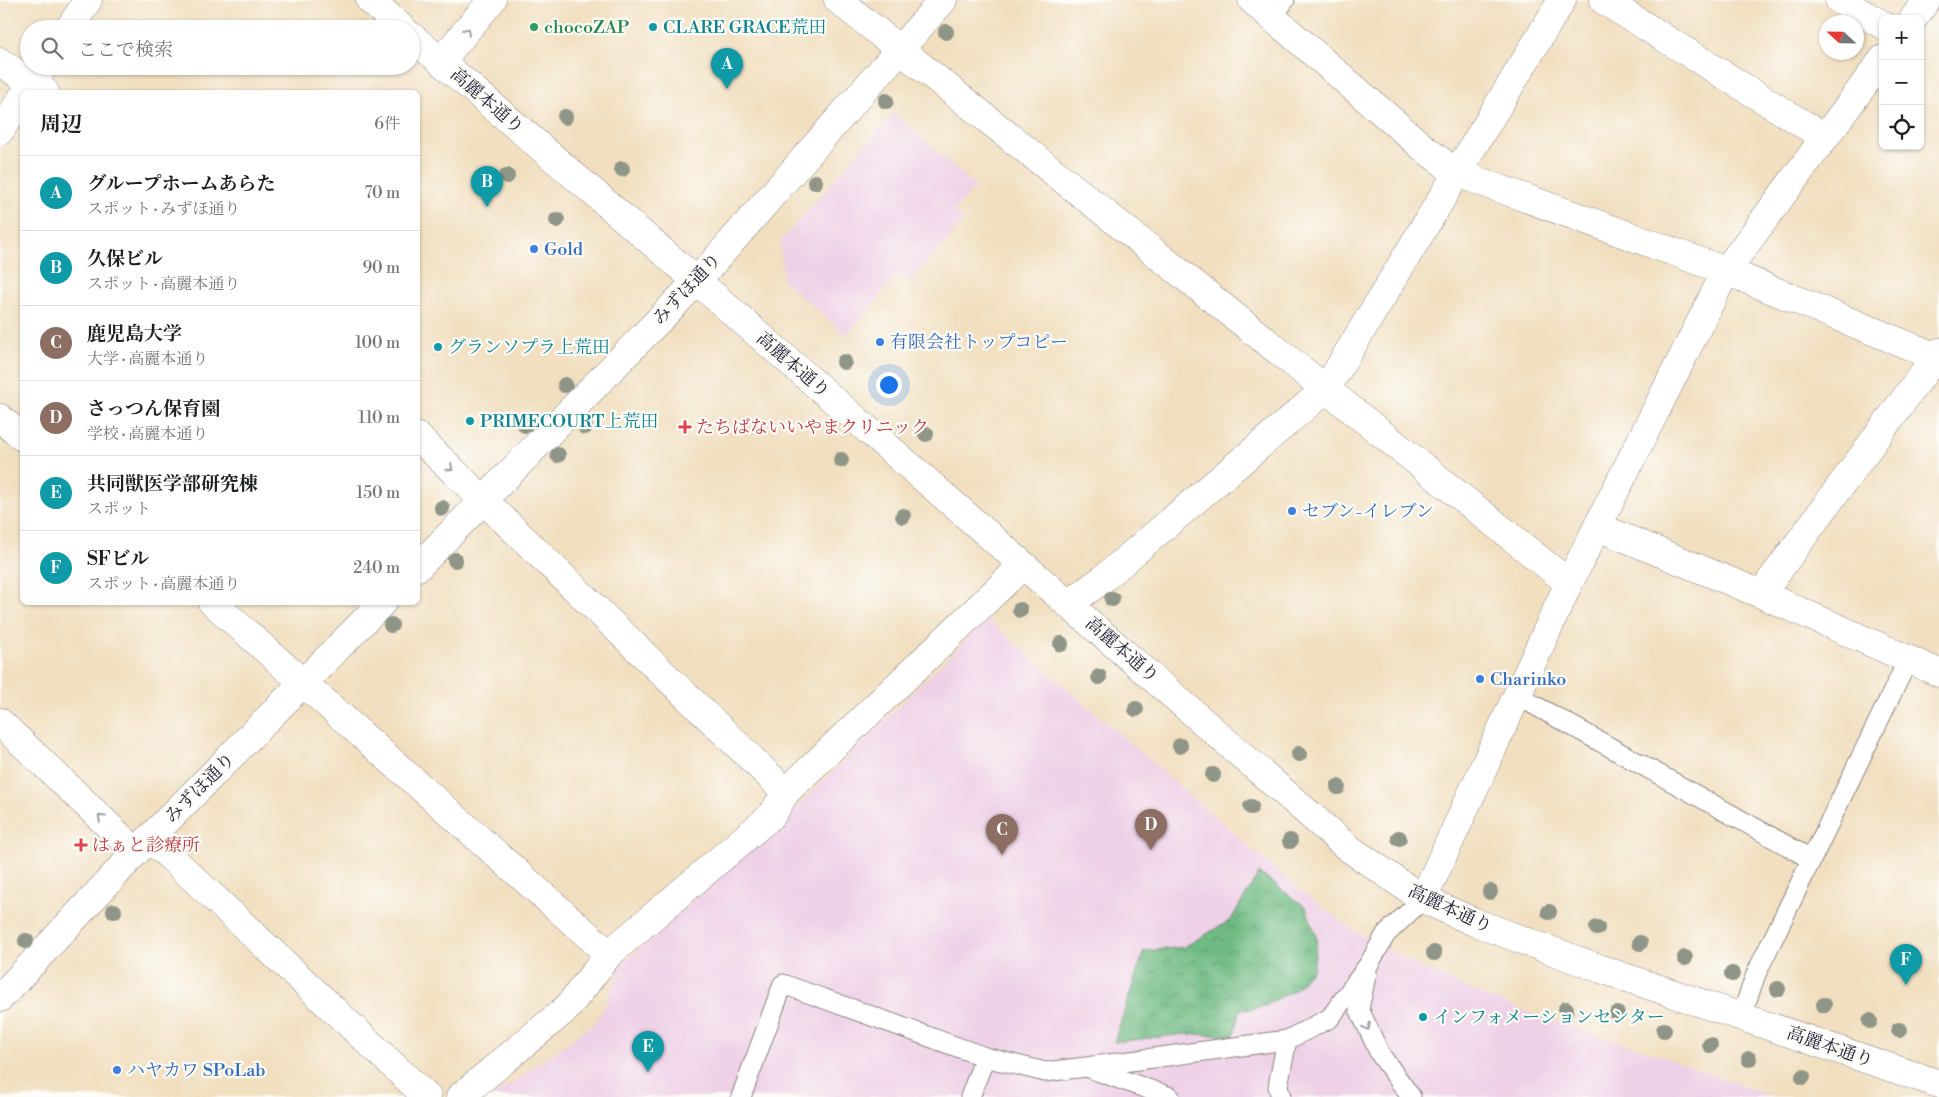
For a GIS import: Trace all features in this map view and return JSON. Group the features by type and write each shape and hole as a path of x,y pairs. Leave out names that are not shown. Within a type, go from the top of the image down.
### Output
{"street":[{"path":"75,20 88,0"},
{"path":"370,0 393,20"},
{"path":"441,61 492,0"},
{"path":"838,0 1569,583"},
{"name":"みずほ通り","path":"420,565 696,280 943,0"},
{"path":"1252,0 1279,9 1426,150 1457,173 1726,271 1938,356 1761,594"},
{"path":"1069,604 1119,565 1326,389 1562,0"},
{"path":"1603,0 1824,136"},
{"path":"1839,0 1879,24"},
{"path":"1916,15 1927,0"},
{"name":"高麗本通り","path":"420,44 696,280 1022,566 1069,604 1347,847 1423,899 1474,922 1554,952 1939,1084"},
{"path":"1423,899 1569,583 1726,271 1824,136 1882,60"},
{"path":"0,62 34,86"},
{"path":"0,131 20,105"},
{"path":"0,418 20,435"},
{"path":"420,439 786,792"},
{"path":"1598,527 1761,594 1939,673"},
{"path":"460,1097 567,1008 608,954 772,814 786,792 1022,566"},
{"path":"215,605 608,954"},
{"name":"みずほ通り","path":"0,998 143,845 305,684 380,605"},
{"path":"0,722 143,845 427,1097"}],"lane":[{"path":"1741,1017 1756,974 1908,660"},
{"path":"1518,696 1811,859"},
{"path":"741,1097 783,984 985,1057 1046,1072 1287,1040 1330,1018 1369,964 1386,934 1423,899"},
{"path":"1369,964 1359,1009 1380,1054 1411,1097"},
{"path":"1281,1097 1278,1086 1287,1040"},
{"path":"970,1097 985,1057"},
{"path":"1086,1067 1170,1097"}],"shaded area":[{"path":"893,113 976,186 954,211 964,220 909,283 898,275 846,335 783,280 781,241"},
{"path":"987,619 1299,890 1353,930 1412,963 1468,989 1529,1013 1651,1052 1773,1097 493,1097 595,1023 606,1004 621,965 783,821"}],"green space":[{"path":"1259,873 1306,907 1317,939 1313,969 1296,989 1265,1006 1239,1011 1234,1036 1186,1034 1114,1042 1144,951 1184,947 1231,920"}],"place":[{"name":"chocoZAP","path":"534,27"},
{"name":"CLARE GRACE荒田","path":"653,27"},
{"name":"グループホームあらた","path":"727,89"},
{"name":"久保ビル","path":"487,207"},
{"name":"Gold","path":"534,249"},
{"name":"有限会社トップコピー","path":"880,342"},
{"name":"グランソプラ上荒田","path":"438,347"},
{"name":"PRIMECOURT上荒田","path":"470,421"},
{"name":"たちばないいやまクリニック","path":"685,427"},
{"name":"セブン-イレブン","path":"1292,511"},
{"name":"Charinko","path":"1480,679"},
{"name":"はぁと診療所","path":"81,845"},
{"name":"さっつん保育園","path":"1151,850"},
{"name":"鹿児島大学","path":"1002,855"},
{"name":"SFビル","path":"1906,985"},
{"name":"インフォメーションセンター","path":"1423,1017"},
{"name":"ハヤカワ SPoLab","path":"117,1070"},
{"name":"共同獣医学部研究棟","path":"648,1072"}]}
